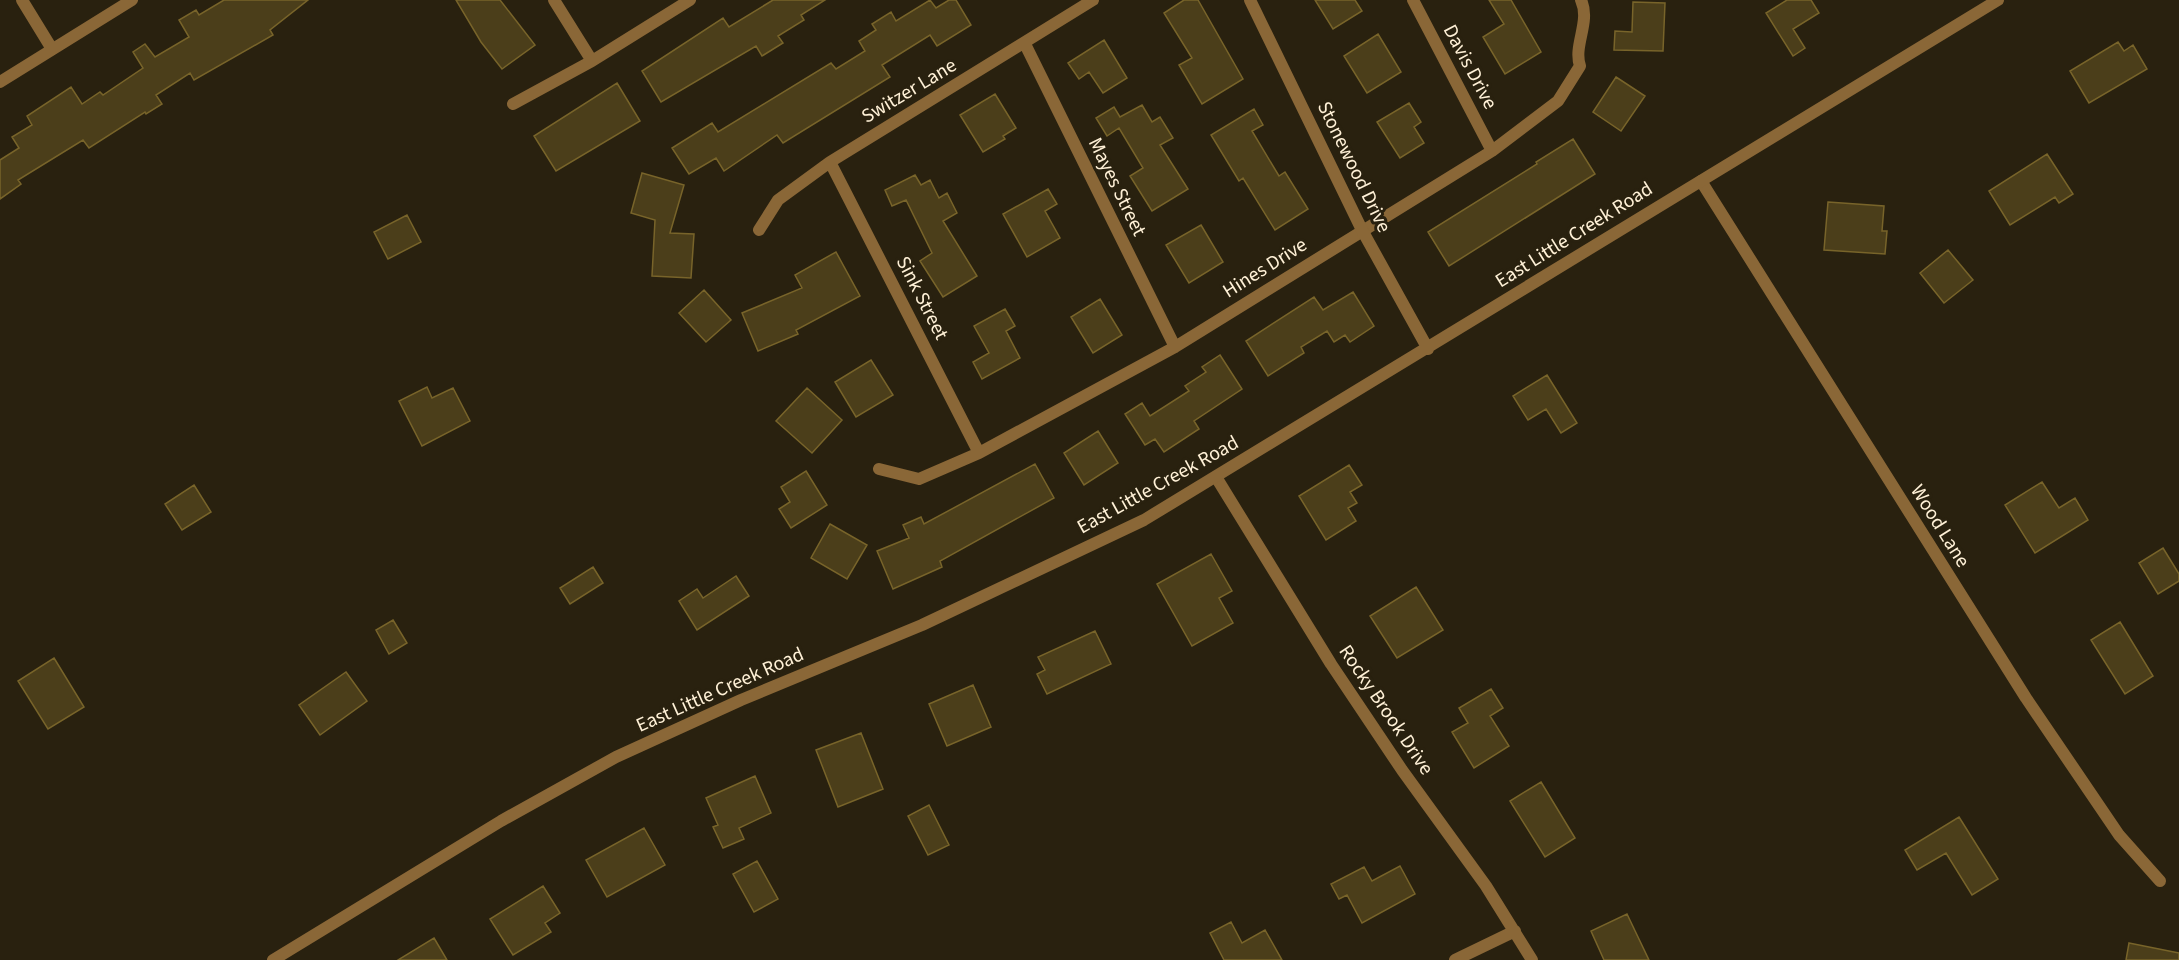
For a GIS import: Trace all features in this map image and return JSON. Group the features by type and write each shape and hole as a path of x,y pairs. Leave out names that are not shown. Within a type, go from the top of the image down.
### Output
{"street":[{"path":"22,0 52,49"},
{"path":"0,82 132,0"},
{"path":"554,0 592,61"},
{"path":"513,104 592,61 690,0"},
{"name":"Switzer Lane","path":"759,230 778,200 830,162 1093,0"},
{"name":"Stonewood Drive","path":"1250,0 1362,230 1428,349"},
{"name":"Davis Drive","path":"1413,0 1492,151"},
{"name":"Hines Drive","path":"879,470 919,479 979,453 1175,347 1492,151 1558,101 1580,66 1578,59 1584,29 1584,7 1581,0"},
{"name":"East Little Creek Road","path":"273,960 501,821 616,757 741,700 1021,581 1144,520 1428,349 1582,251 1998,0"},
{"name":"Mayes Street","path":"1025,44 1175,347"},
{"name":"Sink Street","path":"830,162 979,453"},
{"name":"Wood Lane","path":"1701,181 2026,698 2119,835 2160,881"},
{"name":"Rocky Brook Drive","path":"1216,477 1331,664 1401,770 1486,886 1532,960"},
{"path":"1455,960 1515,931"}],"building":[{"path":"224,0 308,0 270,30 273,35 194,80 190,73 156,95 162,104 146,114 145,112 89,148 83,140 18,180 21,184 0,199 0,160 19,148 12,137 32,125 27,116 71,87 82,104 100,92 103,95 143,68 133,52 145,44 155,57 189,37 179,20 196,10 199,15"},
{"path":"456,0 500,0 535,45 502,69 481,42"},
{"path":"773,0 825,0 801,15 804,20 778,36 783,43 762,56 756,46 661,102 642,71 723,18 729,27"},
{"path":"930,0 936,8 949,0 956,0 971,25 937,46 930,35 882,65 890,77 783,143 777,135 724,171 716,158 689,174 672,148 712,123 718,132 831,63 836,69 865,51 859,41 876,30 872,24 891,12 896,21"},
{"path":"1184,0 1198,0 1243,79 1202,104 1179,65 1192,58 1164,13"},
{"path":"1315,0 1355,0 1362,11 1333,29"},
{"path":"1489,0 1511,0 1541,52 1505,74 1483,37 1504,24"},
{"path":"1787,0 1811,0 1819,13 1793,29 1805,48 1793,56 1766,13"},
{"path":"1633,2 1665,3 1663,51 1614,50 1615,31 1632,32"},
{"path":"1378,34 1401,72 1367,93 1344,56"},
{"path":"1104,40 1127,78 1103,93 1089,72 1079,79 1068,63"},
{"path":"2118,42 2124,51 2133,45 2147,69 2089,103 2070,71"},
{"path":"1616,77 1645,96 1621,131 1593,112"},
{"path":"617,83 640,121 556,171 534,136"},
{"path":"995,94 1016,128 1003,136 1005,139 983,152 960,115"},
{"path":"1409,103 1421,122 1414,127 1424,143 1400,158 1377,122"},
{"path":"1142,105 1152,122 1160,117 1173,138 1160,145 1188,189 1152,211 1130,176 1143,168 1119,128 1107,136 1096,118 1114,107 1120,117"},
{"path":"1254,109 1263,125 1252,131 1279,176 1285,172 1308,209 1275,230 1243,178 1239,181 1211,135"},
{"path":"1573,139 1595,174 1449,266 1428,232"},
{"path":"2047,154 2073,194 2059,203 2055,197 2010,225 1989,191"},
{"path":"642,173 684,185 670,233 694,234 691,278 652,276 655,220 631,213"},
{"path":"915,175 921,185 930,180 939,198 947,193 957,213 943,221 977,276 943,297 920,261 932,253 906,200 892,206 885,190"},
{"path":"1048,189 1057,204 1045,211 1060,238 1027,257 1003,214"},
{"path":"1828,202 1884,206 1882,231 1887,231 1885,254 1824,250"},
{"path":"407,215 421,242 388,259 374,232"},
{"path":"1201,225 1223,262 1189,283 1166,245"},
{"path":"1948,250 1973,280 1944,303 1920,273"},
{"path":"836,252 860,296 796,330 798,334 758,351 742,313 802,288 795,275"},
{"path":"704,290 731,320 706,342 679,313"},
{"path":"1353,292 1374,326 1350,342 1345,335 1334,342 1327,331 1301,347 1304,353 1268,376 1246,341 1314,297 1323,310"},
{"path":"1100,299 1122,335 1093,353 1071,317"},
{"path":"1005,309 1015,326 1006,331 1020,358 982,379 973,362 989,353 974,326"},
{"path":"1220,355 1242,389 1194,421 1199,429 1164,452 1155,439 1145,445 1125,414 1142,403 1150,416 1189,391 1185,386 1206,372 1202,367"},
{"path":"871,360 893,395 856,417 835,382"},
{"path":"1547,375 1577,423 1561,433 1546,409 1528,420 1513,396"},
{"path":"427,387 432,398 453,388 470,421 422,446 399,401"},
{"path":"807,388 842,420 812,453 776,421"},
{"path":"1098,431 1118,463 1084,485 1064,453"},
{"path":"1035,464 1054,498 940,561 942,567 893,589 877,551 909,538 903,525 921,517 924,524"},
{"path":"1349,465 1362,485 1350,492 1357,503 1348,508 1356,521 1326,540 1299,496"},
{"path":"806,471 827,505 791,528 779,509 790,502 781,487"},
{"path":"2042,482 2059,508 2075,498 2088,520 2035,553 2005,505"},
{"path":"194,485 211,512 182,530 165,504"},
{"path":"830,524 867,545 847,579 811,558"},
{"path":"2163,548 2179,574 2179,581 2158,594 2139,563"},
{"path":"1211,554 1232,591 1219,598 1233,623 1192,646 1157,584"},
{"path":"593,567 603,583 570,604 560,588"},
{"path":"736,576 749,596 697,630 679,601 697,589 703,598"},
{"path":"1416,587 1443,630 1397,658 1370,616"},
{"path":"393,620 407,643 389,654 376,630"},
{"path":"2120,622 2153,676 2125,694 2091,640"},
{"path":"1095,631 1111,664 1047,694 1037,674 1045,670 1038,657"},
{"path":"54,658 84,707 48,729 18,681"},
{"path":"346,672 367,701 320,735 299,705"},
{"path":"973,685 991,727 947,746 929,704"},
{"path":"1491,689 1503,708 1490,716 1509,746 1474,768 1452,732 1468,723 1459,708"},
{"path":"861,733 883,789 838,807 816,750"},
{"path":"755,776 771,813 739,828 744,839 723,848 713,827 718,825 706,798"},
{"path":"1541,782 1575,838 1545,857 1510,801"},
{"path":"929,805 949,845 928,855 908,816"},
{"path":"1959,817 1998,879 1972,895 1946,853 1917,870 1905,850"},
{"path":"644,828 665,865 607,897 586,860"},
{"path":"757,861 778,899 754,912 733,874"},
{"path":"1400,866 1415,894 1362,923 1347,895 1339,899 1331,884 1364,867 1372,881"},
{"path":"543,886 560,913 545,923 551,932 513,955 490,919"},
{"path":"1627,914 1649,960 1604,960 1591,931"},
{"path":"1231,922 1242,943 1265,930 1282,960 1224,960 1210,933"},
{"path":"434,938 447,960 398,960"},
{"path":"2129,943 2179,953 2179,960 2126,960"}]}
